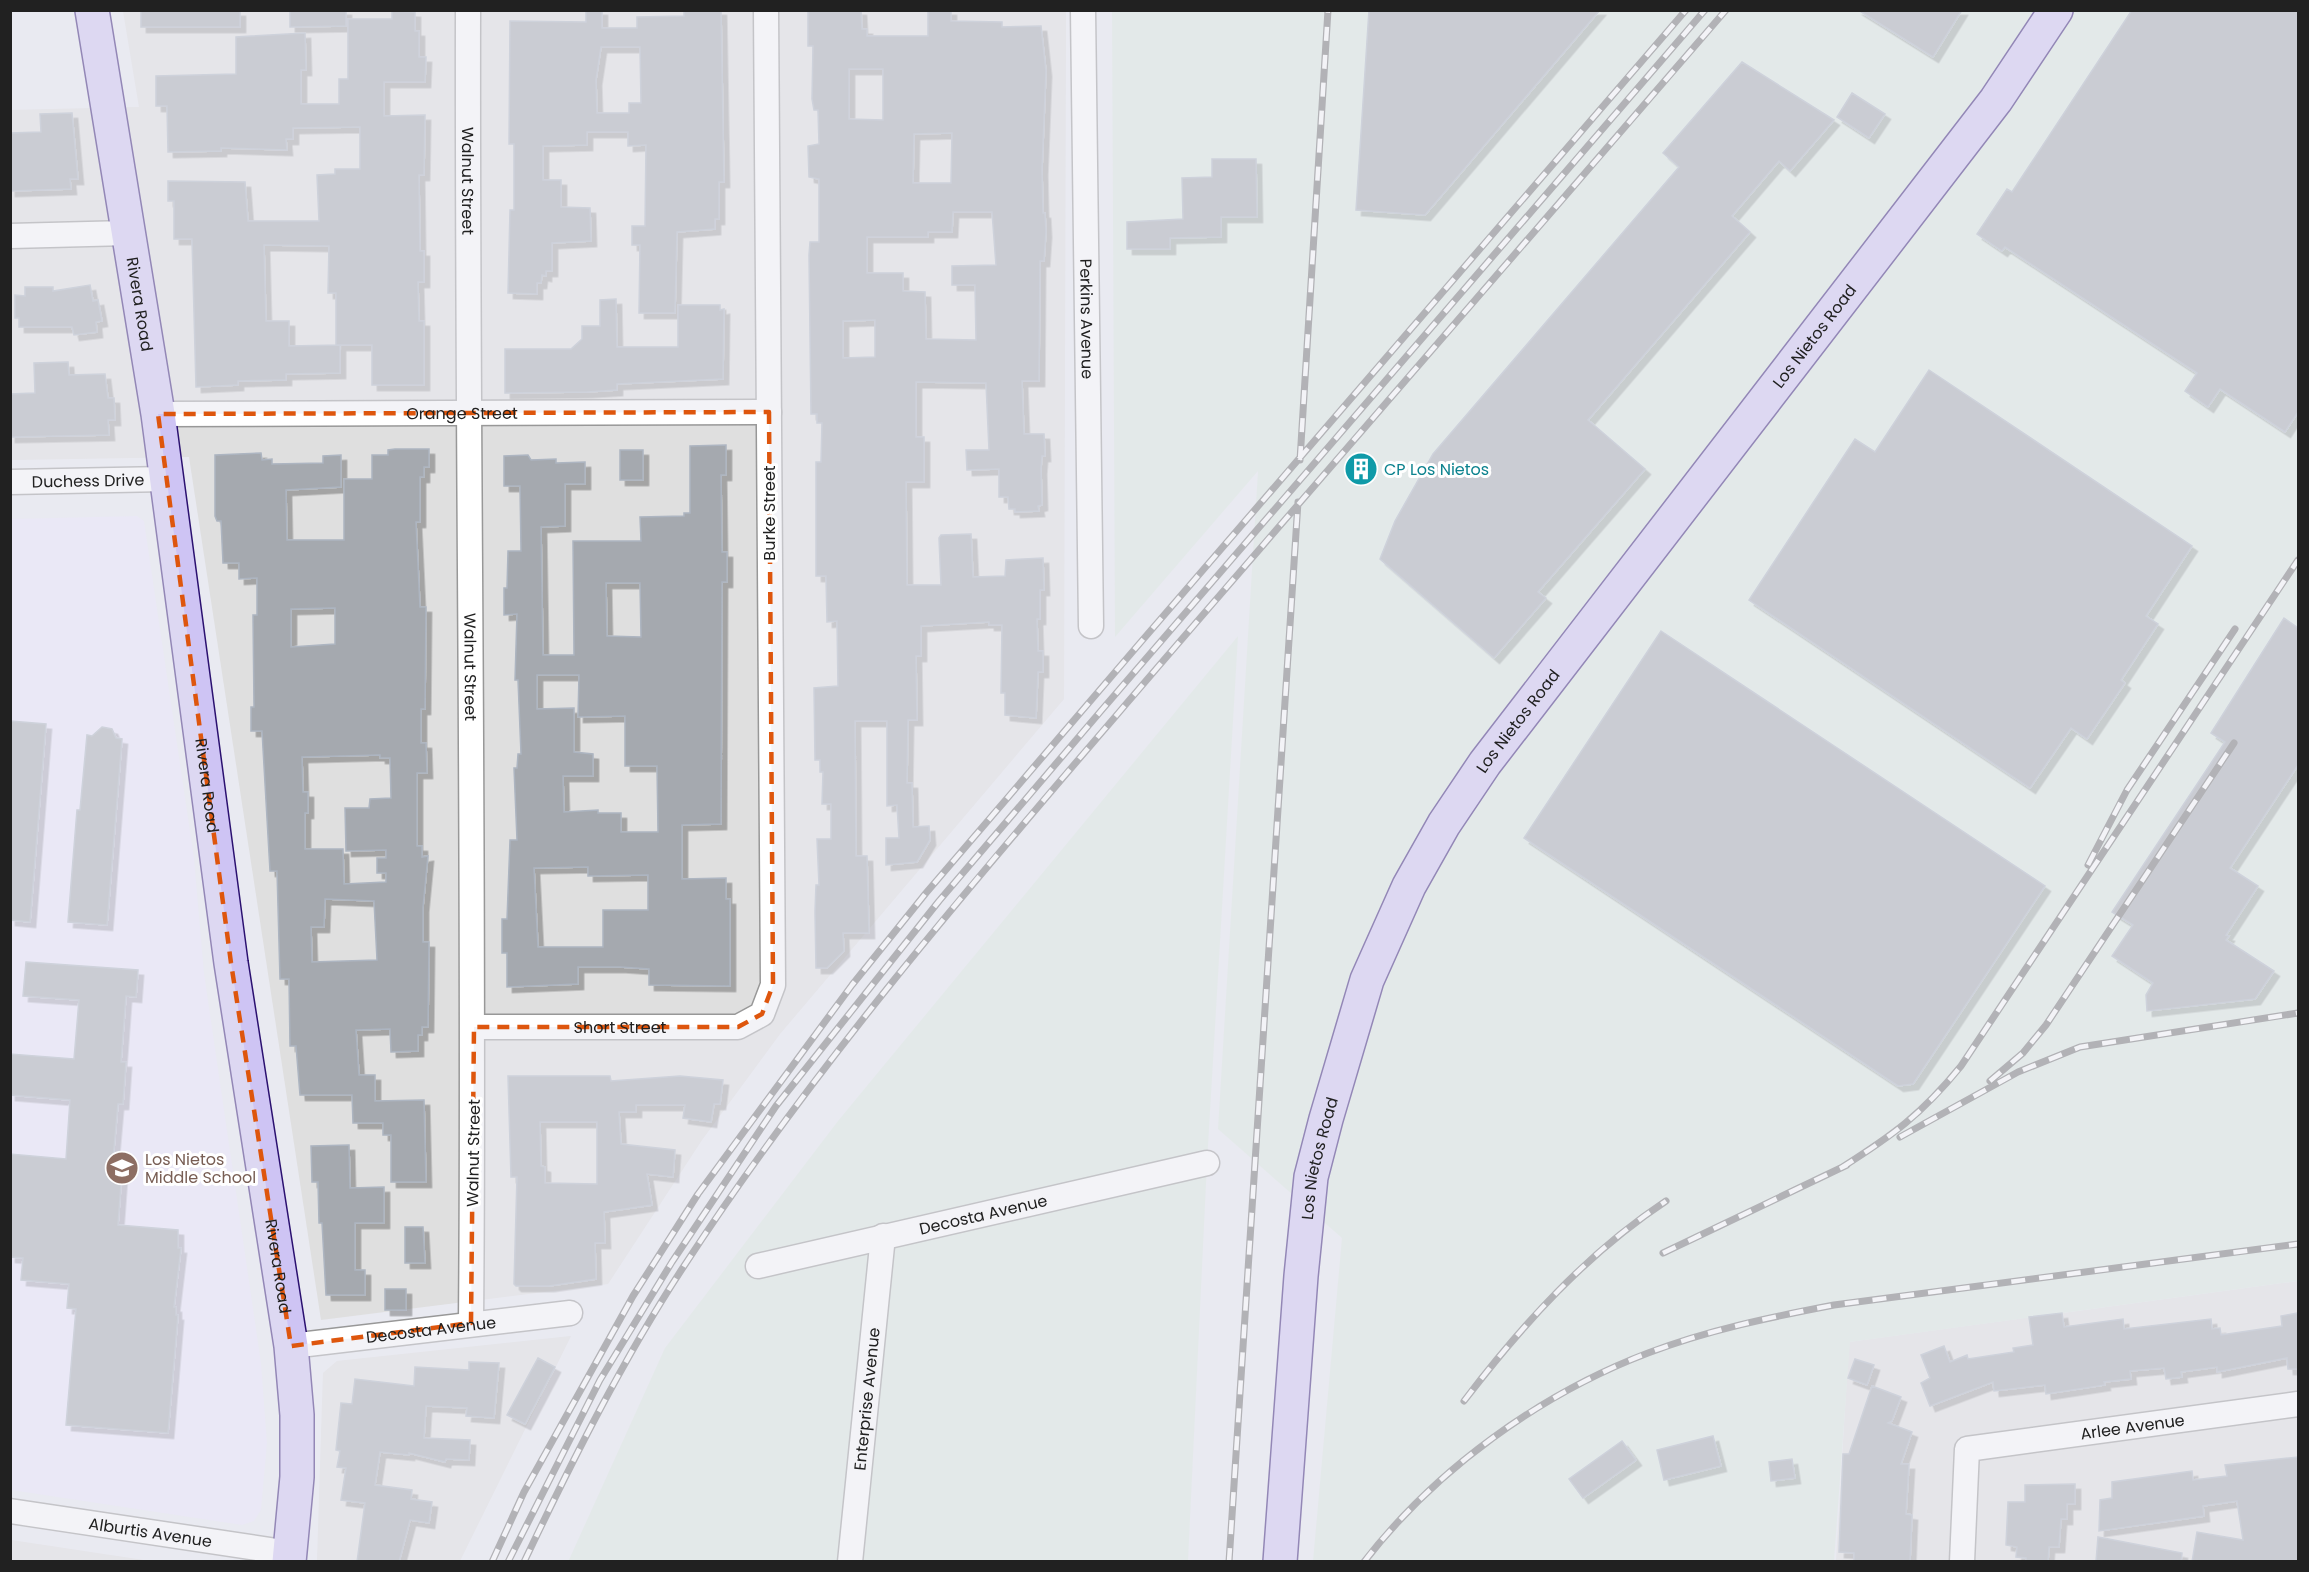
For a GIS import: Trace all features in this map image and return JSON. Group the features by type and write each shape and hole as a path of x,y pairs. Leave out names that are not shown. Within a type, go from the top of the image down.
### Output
{"street":[{"name":"Rivera Road","path":"92,10 158,414 231,963 291,1346 297,1415 297,1476 290,1557"},
{"name":"Walnut Street","path":"468,10 467,412 474,1027 471,1323"},
{"name":"Burke Street","path":"762,1014 773,986 766,10"},
{"name":"Perkins Avenue","path":"1083,10 1091,626"},
{"name":"Los Nietos Road","path":"1280,1562 1300,1276 1311,1177 1336,1080 1368,981 1410,886 1444,824 1485,763 1996,100 2056,10"},
{"path":"10,236 128,233"},
{"name":"Orange Street","path":"158,414 769,412"},
{"name":"Duchess Drive","path":"10,482 166,479"},
{"name":"Short Street","path":"474,1027 738,1027 762,1014"},
{"name":"Decosta Avenue","path":"758,1266 1207,1162"},
{"name":"Enterprise Avenue","path":"850,1562 883,1236"},
{"name":"Decosta Avenue","path":"291,1346 570,1313"},
{"name":"Arlee Avenue","path":"1962,1562 1967,1449 2298,1404"},
{"name":"Alburtis Avenue","path":"10,1511 290,1557"}],"highlighted area":[{"path":"769,412 773,985 762,1014 738,1027 474,1027 471,1323 291,1346 231,963 158,414"}],"shaded area":[{"path":"123,11 1066,11 1064,699 780,1034 702,1140 608,1284 321,1320 189,457 11,460 10,110 139,107"},
{"path":"1112,11 2298,11 2298,1281 1850,1342 1834,1561 1313,1561 1342,1238 1218,1129 1258,471 1115,637"},
{"name":"Los Nietos Middle School","path":"137,516 144,521 194,858 204,973 261,1363 267,1443 261,1510 254,1521 242,1525 11,1490 10,519"},
{"path":"1238,636 1207,1163 1188,1561 568,1562 665,1348 838,1121"},
{"path":"2298,1281 2298,1561 1836,1562 1849,1342"},
{"path":"571,1336 460,1561 317,1562 323,1373 337,1361"},
{"path":"11,1540 150,1561 11,1561"}],"building":[{"path":"141,10 240,11 240,27 141,27"},
{"path":"290,10 346,10 346,26 290,27"},
{"path":"586,10 602,10 602,28 637,28 637,17 684,16 684,10 721,10 724,182 719,182 719,219 715,219 715,229 677,232 675,313 639,313 640,245 632,245 632,226 645,226 646,145 628,146 628,132 587,132 587,145 543,146 543,180 561,180 561,207 590,208 591,241 552,243 552,271 546,271 546,276 542,275 541,283 537,283 537,294 508,293 510,210 514,210 514,144 509,144 510,21 586,22","holes":["601,47 640,47 641,103 629,103 629,113 597,113 596,80"]},
{"path":"808,10 861,10 862,29 867,29 867,36 928,36 928,10 951,10 951,21 1002,22 1002,27 1041,26 1046,71 1042,170 1046,232 1044,261 1040,261 1039,381 1022,381 1024,434 1044,434 1045,456 1042,456 1041,469 1042,505 1038,506 1039,511 1015,512 1015,509 1009,509 1008,497 999,497 999,469 967,470 966,450 989,450 986,383 916,382 916,437 924,437 924,482 906,482 907,585 941,585 939,538 941,535 971,534 973,577 1005,576 1006,560 1043,558 1044,590 1040,590 1040,619 1037,619 1038,651 1043,651 1043,672 1038,672 1036,718 1005,715 1005,693 1001,693 1002,625 989,625 989,622 921,626 921,656 916,656 917,720 908,720 907,783 912,783 913,827 929,826 930,840 917,862 886,865 886,838 899,838 897,805 887,806 887,721 855,721 856,856 867,856 869,933 843,933 844,951 827,968 816,968 815,912 816,885 819,885 817,839 831,839 831,804 822,804 823,772 820,772 820,760 815,760 814,688 838,686 837,621 827,622 826,576 816,576 816,462 821,462 822,423 817,423 817,414 811,414 809,255 810,242 819,242 819,179 809,177 808,146 819,144 818,110 814,110 812,99 813,46 808,46","holes":["849,69 883,69 883,120 849,119","952,133 951,183 913,183 914,134","953,212 992,212 996,265 952,266 952,285 975,285 976,340 926,339 925,292 903,291 903,273 867,273 867,237 928,237 928,232 952,232","875,320 875,357 843,358 843,321"]},
{"path":"1369,10 1600,10 1425,215 1356,210"},
{"path":"1858,10 1962,10 1933,57"},
{"path":"2132,10 2298,10 2298,412 2285,432 2220,389 2208,407 2185,391 2197,373 2005,247 2002,251 1977,234 2007,189 2012,192"},
{"path":"392,11 415,12 415,31 419,31 419,57 426,57 425,82 384,82 384,116 425,115 424,175 419,175 420,251 424,251 424,282 418,282 419,321 424,321 424,385 372,385 372,345 340,345 340,373 286,374 286,380 238,381 238,385 196,387 192,239 174,239 174,201 168,201 168,181 245,182 248,221 319,221 317,175 335,174 335,169 360,169 360,127 293,128 293,139 286,139 287,150 221,148 221,151 168,152 167,106 156,106 156,76 236,74 236,37 305,33 306,70 301,70 301,104 339,104 339,79 348,79 348,19 392,19","holes":["264,245 329,246 328,293 336,293 336,345 340,345 289,346 289,321 266,321"]},
{"path":"1742,62 1834,120 1790,171 1779,161 1732,216 1750,232 1588,420 1645,469 1538,592 1546,598 1494,658 1380,559 1395,521 1433,454 1679,167 1663,153"},
{"path":"1852,93 1885,114 1869,138 1837,117"},
{"path":"72,113 78,179 70,179 71,189 10,191 10,133 41,132 40,114"},
{"path":"1212,159 1256,159 1257,217 1221,217 1221,237 1170,238 1170,249 1127,249 1127,222 1183,219 1182,178 1212,177"},
{"path":"90,285 93,301 98,300 102,321 96,322 97,332 74,335 72,327 19,327 19,318 15,318 15,295 25,296 25,287 53,287 53,291"},
{"path":"616,299 617,347 678,347 678,305 720,305 720,310 724,309 723,379 617,384 617,390 587,392 505,393 505,349 571,349 582,339 582,326 600,326 600,300"},
{"path":"68,362 69,375 105,374 108,398 114,398 115,420 108,420 109,435 10,437 10,394 35,393 34,363"},
{"path":"1929,370 2192,546 2146,616 2158,624 2121,680 2125,683 2087,739 2071,728 2030,788 1749,600 1855,439 1875,452"},
{"path":"726,445 726,475 721,475 722,552 727,552 727,582 722,582 721,824 682,825 682,879 726,878 726,899 730,899 730,986 649,985 649,969 578,967 578,984 507,987 507,953 502,953 502,919 507,919 510,840 517,840 514,768 517,768 518,754 521,754 518,680 515,680 517,614 504,615 504,588 507,588 508,551 521,551 520,486 504,486 504,456 528,455 531,460 556,459 556,463 585,462 585,484 565,484 565,526 541,527 543,655 574,655 573,541 641,541 640,517 684,516 684,513 690,513 690,446","holes":["606,583 640,583 641,637 607,636","537,675 579,675 578,717 625,716 625,766 657,766 658,832 621,832 621,813 598,813 598,810 564,812 563,776 593,776 593,754 574,752 574,708 537,709","588,867 588,876 648,875 648,910 603,910 603,947 538,947 534,868"]},
{"path":"429,449 429,467 424,467 424,477 420,477 420,522 416,522 420,607 426,607 425,709 421,709 421,743 426,743 427,773 417,773 417,846 422,846 422,857 428,856 423,907 423,942 429,942 428,1027 422,1027 422,1035 418,1035 418,1051 391,1052 390,1029 356,1030 359,1075 375,1075 375,1101 424,1100 426,1182 391,1182 391,1135 383,1135 383,1123 353,1123 352,1095 300,1095 296,1046 290,1046 289,979 280,979 277,871 270,871 262,731 251,731 251,707 254,707 253,615 257,615 257,578 239,579 239,563 223,563 221,521 217,521 215,516 215,455 261,453 262,460 272,459 272,464 323,463 323,456 341,455 341,487 286,490 287,540 344,540 344,479 372,479 372,455 388,455 388,450","holes":["335,608 335,644 291,647 291,609","380,755 380,758 390,758 391,798 370,799 369,808 345,808 346,851 386,850 386,858 377,858 377,873 386,873 386,882 344,884 343,849 305,849 305,813 308,813 308,792 303,792 302,757","325,899 374,901 377,960 312,962 311,927 324,927"]},
{"path":"620,450 643,450 643,480 620,480"},
{"path":"2284,618 2298,628 2298,765 2230,868 2258,886 2226,935 2229,936 2226,940 2274,971 2255,999 2147,1011 2146,995 2153,983 2112,956 2133,925 2112,912 2225,742 2211,733"},
{"path":"1661,631 2045,886 1913,1084 1898,1086 1524,838"},
{"path":"10,721 46,724 30,922 10,920"},
{"path":"102,727 112,729 116,738 122,739 107,925 68,922 77,810 80,810 87,735 92,736"},
{"path":"26,962 138,970 136,997 126,996 121,1062 126,1062 123,1104 118,1104 112,1171 122,1171 118,1225 178,1230 178,1248 181,1248 174,1307 178,1315 168,1433 66,1425 76,1309 67,1308 69,1284 21,1280 23,1258 10,1257 10,1154 66,1159 70,1100 10,1095 10,1054 74,1059 79,1000 23,996"},
{"path":"508,1076 610,1076 611,1081 680,1076 723,1080 720,1104 714,1104 711,1122 683,1118 685,1105 636,1105 636,1112 619,1112 621,1144 675,1150 673,1177 647,1174 652,1205 604,1212 605,1243 595,1243 596,1279 549,1286 516,1286 514,1284 517,1177 511,1177","holes":["540,1122 597,1122 597,1184 545,1183 545,1167 541,1166"]},
{"path":"349,1145 350,1188 384,1187 384,1223 355,1223 355,1270 365,1270 365,1295 326,1295 322,1223 319,1223 318,1182 312,1182 311,1146"},
{"path":"405,1227 423,1227 425,1263 405,1263"},
{"path":"385,1289 406,1289 406,1310 385,1310"},
{"path":"2062,1313 2064,1327 2123,1319 2124,1329 2211,1319 2212,1329 2220,1328 2221,1335 2282,1326 2281,1316 2298,1313 2298,1369 2288,1369 2287,1358 2217,1372 2217,1367 2181,1372 2182,1377 2166,1379 2164,1368 2130,1371 2131,1379 2046,1394 2045,1385 1994,1391 1993,1382 1930,1406 1921,1383 1930,1378 1921,1355 1944,1346 1950,1362 1967,1355 1968,1359 2014,1352 2013,1348 2033,1345 2029,1317"},
{"path":"538,1358 555,1367 525,1424 507,1415"},
{"path":"1855,1359 1874,1365 1867,1385 1848,1378"},
{"path":"469,1362 499,1363 494,1418 466,1416 467,1408 426,1406 424,1438 470,1440 469,1460 446,1459 445,1462 409,1453 409,1455 380,1452 375,1485 412,1490 411,1499 432,1502 429,1523 410,1520 399,1562 357,1562 365,1503 341,1500 346,1468 337,1467 340,1451 336,1450 341,1403 352,1404 355,1379 414,1386 415,1367 469,1370"},
{"path":"1872,1386 1901,1397 1892,1421 1888,1423 1912,1432 1901,1464 1909,1464 1906,1514 1912,1515 1910,1562 1854,1562 1854,1553 1839,1552 1843,1454 1849,1454"},
{"path":"1713,1436 1721,1466 1664,1480 1657,1450"},
{"path":"1622,1441 1636,1460 1583,1498 1569,1479"},
{"path":"2298,1457 2298,1562 2192,1562 2197,1532 2243,1540 2237,1501 2203,1506 2204,1516 2099,1531 2100,1500 2112,1498 2112,1482 2192,1471 2193,1480 2227,1476 2225,1465"},
{"path":"1792,1459 1795,1478 1771,1481 1769,1462"},
{"path":"2075,1484 2075,1504 2067,1504 2067,1519 2061,1519 2059,1547 2049,1547 2048,1562 2026,1562 2026,1558 2016,1557 2017,1547 2006,1545 2008,1502 2025,1502 2025,1485"},
{"path":"2098,1537 2182,1553 2181,1562 2096,1562"}],"railway":[{"path":"1300,460 1328,10"},
{"path":"492,1562 524,1492 633,1296 698,1194 852,985 926,893 1686,10"},
{"path":"508,1562 600,1380 672,1262 776,1106 939,901 1705,10"},
{"path":"524,1562 599,1411 662,1301 738,1186 853,1031 1037,808 1726,10"},
{"path":"1229,1562 1298,502"},
{"path":"1841,1168 1906,1123 1933,1098 1961,1066 2298,560"},
{"path":"2088,865 2127,790 2235,629"},
{"path":"1990,1081 2023,1053 2046,1025 2234,743"},
{"path":"1900,1137 2018,1072 2080,1047 2298,1013"},
{"path":"1663,1253 1847,1165"},
{"path":"1464,1401 1532,1318 1557,1292 1609,1244 1666,1201"},
{"path":"1364,1562 1423,1496 1492,1438 1568,1390 1648,1353 1694,1337 1834,1305 2298,1244"}],"place":[{"name":"CP Los Nietos","path":"1361,469"},
{"name":"Los Nietos Middle School","path":"122,1168"}]}
